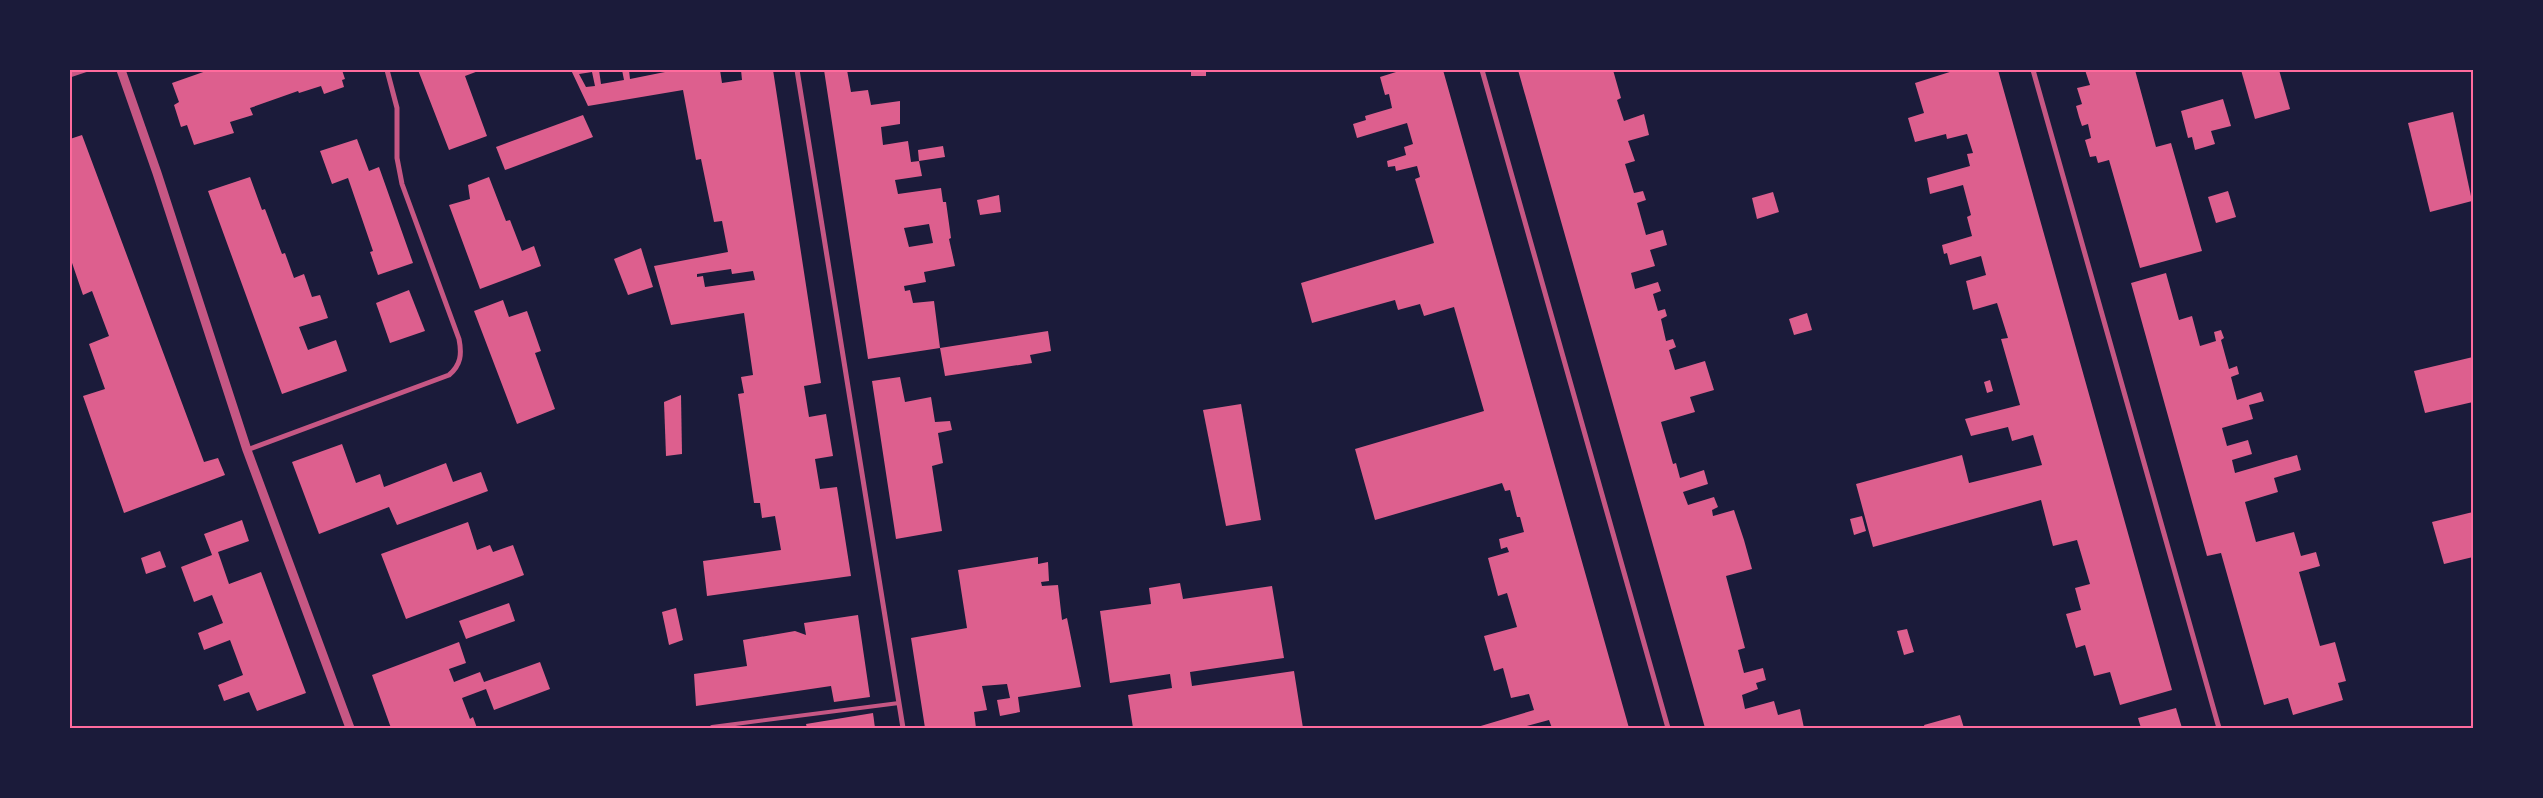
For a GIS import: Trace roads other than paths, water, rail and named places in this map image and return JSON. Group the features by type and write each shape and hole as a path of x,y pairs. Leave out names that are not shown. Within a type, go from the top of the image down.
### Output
{"street":[{"path":"70,75 86,70"},
{"path":"121,70 157,173 247,450 350,728"},
{"path":"247,450 449,375 460,362 462,351 459,339 402,184 397,158 397,108 387,70"},
{"path":"797,70 903,728"},
{"path":"1482,70 1668,728"},
{"path":"2033,70 2218,728"}],"lane":[{"path":"712,727 899,703"}]}
